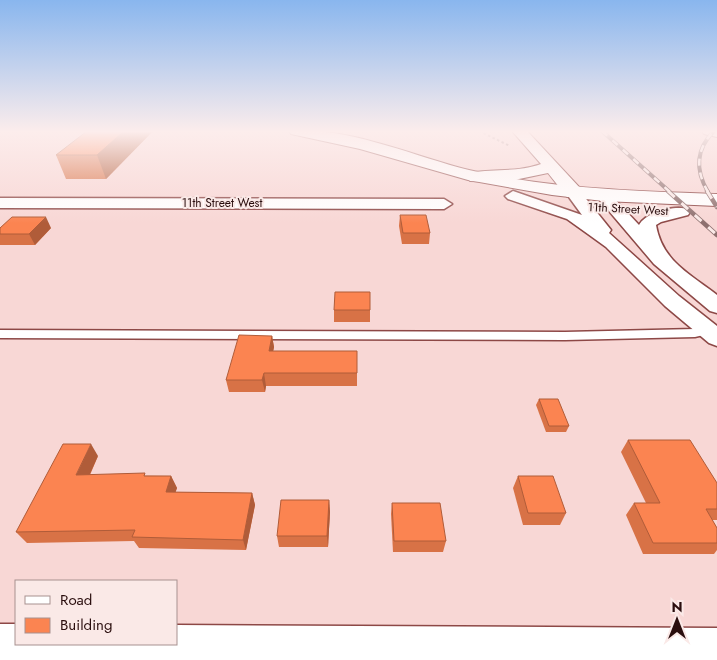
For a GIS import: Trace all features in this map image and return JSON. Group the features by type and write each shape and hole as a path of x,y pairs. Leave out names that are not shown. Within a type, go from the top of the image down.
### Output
{"main road":[{"name":"11th Street West","path":"384,162 412,172 513,196 609,202 682,212 717,212"},
{"name":"11th Street West","path":"421,162 476,177 580,200"},
{"path":"547,162 580,200"},
{"path":"476,177 508,178 551,166"},
{"name":"11th Street West","path":"609,202 717,200"}],"street":[{"path":"513,196 573,216 612,243"},
{"path":"580,200 612,243 672,301 712,334"},
{"path":"609,202 661,260 717,306"},
{"name":"11th Street West","path":"0,203 444,204"},
{"path":"661,260 649,237 647,224 655,218 682,212"},
{"path":"0,644 15,645"},
{"path":"30,645 267,653 717,648"}],"lane":[{"path":"0,334 565,336 712,334"}],"building":[{"path":"400,215 426,215 430,233 403,233"},
{"path":"12,217 46,217 29,234 0,234 0,228"},
{"path":"335,292 370,292 370,310 334,310"},
{"path":"239,335 272,336 269,351 357,351 357,373 264,373 262,380 226,380"},
{"path":"539,399 558,399 569,426 549,426"},
{"path":"628,440 690,440 717,483 717,509 706,509 717,528 717,543 653,543 634,503 660,503"},
{"path":"63,444 91,444 76,475 145,473 144,476 171,476 166,492 252,493 243,540 132,537 135,530 16,532"},
{"path":"518,476 553,476 566,513 528,513"},
{"path":"281,500 329,500 327,536 277,536"},
{"path":"392,503 440,503 446,541 394,541"}],"railway":[{"path":"636,162 670,192"},
{"path":"699,162 701,176 708,192"},
{"path":"668,191 717,235"},
{"path":"707,191 717,207"}]}
